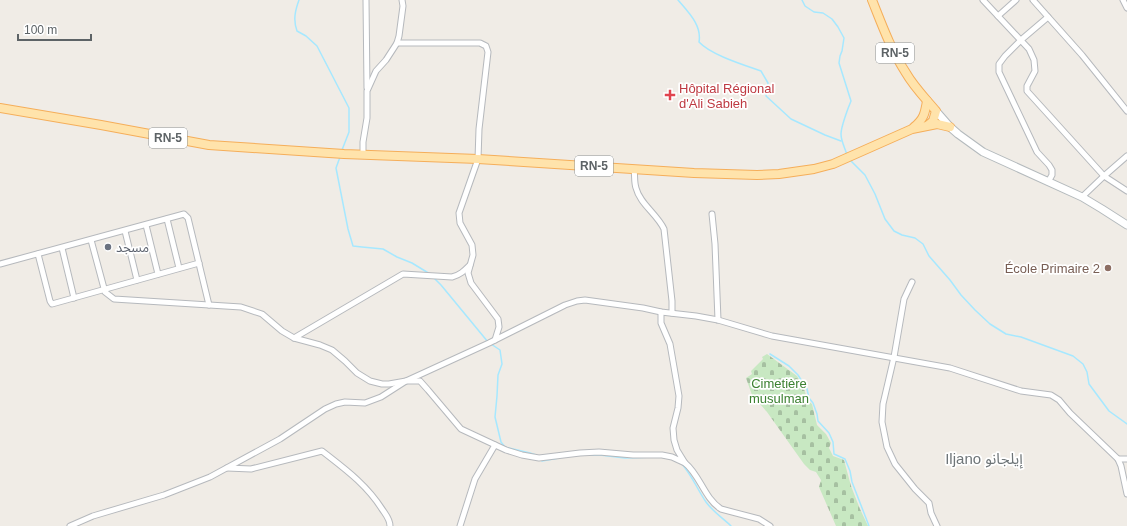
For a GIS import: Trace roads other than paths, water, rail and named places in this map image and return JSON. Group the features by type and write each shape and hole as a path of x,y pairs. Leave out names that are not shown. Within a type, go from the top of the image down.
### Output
{"main road":[{"name":"RN-5","path":"872,0 889,41 906,74 950,127 983,152 1082,197 1127,225"},
{"name":"RN-5","path":"912,129 924,115 927,101"},
{"name":"RN-5","path":"0,108 209,145 478,159 694,173 757,175 779,174 814,169 833,164 912,129 928,125"},
{"path":"928,125 933,121 936,111"},
{"path":"928,125 937,124 950,127"}],"street":[{"path":"363,154 363,142 367,118 366,0"},
{"path":"367,91 376,71 386,60 397,43 403,6 402,0"},
{"path":"983,0 1029,49 1035,64 1035,71 1027,86 1027,91 1104,176 1127,191"},
{"path":"998,16 1016,0"},
{"path":"1033,0 1082,55 1127,111"},
{"path":"1123,0 1127,8"},
{"path":"1048,17 1021,40 999,64 999,72 1037,152 1052,170 1052,175 1048,182"},
{"path":"397,43 480,43 486,46 488,52 479,129 478,159 459,212 460,223 472,246 473,255 468,273 471,283 498,319 499,327 495,340"},
{"path":"1082,197 1127,156"},
{"path":"634,169 636,188 641,198 664,229 672,313"},
{"path":"0,264 184,214 188,218 209,305"},
{"path":"712,214 716,260 718,320"},
{"path":"167,219 179,268"},
{"path":"146,225 158,274"},
{"path":"125,231 137,280"},
{"path":"91,240 105,292 114,300 241,307 262,314 294,338 332,350 357,373 370,381 382,384 420,381 461,430 506,450 522,456 539,458 568,453 599,452 633,455 662,455 672,457 685,463"},
{"path":"62,248 74,298"},
{"path":"38,254 52,304 199,263"},
{"path":"294,338 403,274 452,277 464,272 470,264"},
{"path":"912,282 904,299 894,357 883,404 882,422 885,438 895,464 915,489 929,503 931,513 937,526"},
{"path":"70,526 93,516 164,495 210,477 288,434 325,409 345,402 365,402 381,397 406,381 495,340 565,305 585,300 718,320 772,336 950,368 1020,391 1051,395 1058,400 1118,459 1127,494"},
{"path":"661,312 661,323 670,344 679,396 674,428 674,440 677,450 716,506 721,509 760,519 770,526"},
{"path":"460,526 475,479 495,445"},
{"path":"226,468 251,469 322,451 358,479 375,497 390,521 390,526"},
{"path":"1118,459 1127,459"}],"waterway":[{"path":"299,0 295,16 297,31 306,36 317,46 349,108 349,132 342,150"},
{"path":"678,0 696,24 699,42 704,47 728,59 761,71 768,83 766,96 791,119 841,141"},
{"path":"802,0 805,6 814,12 823,13 832,19 844,38 839,63 851,101 841,131 842,142 847,155"},
{"path":"340,157 336,168 348,229 353,246 383,249 412,263 430,274"},
{"path":"850,160 865,175 875,194 885,219 894,231 902,235 915,238 923,244 929,256 975,310 990,324 1006,334 1021,337 1073,356 1083,364 1087,372 1089,384 1109,411 1127,424"},
{"path":"434,278 488,342"},
{"path":"491,344 500,350 502,364 498,375 495,417 501,442 505,447 536,455"},
{"path":"770,354 789,366 798,375 807,389 809,398 813,403 817,414 818,421 829,433 833,442 834,454 845,459 869,526"},
{"path":"580,455 600,455 625,458 654,457"},
{"path":"540,459 542,461 559,458"},
{"path":"681,463 709,506 731,526"}],"place":[{"name":"Hôpital Régional d'Ali Sabieh","path":"670,95"},
{"name":"مسجد","path":"108,247"},
{"name":"École Primaire 2","path":"1108,268"}],"district":[{"name":"Iljano إيلجانو","path":"984,459"}],"park label":[{"name":"Cimetière musulman","path":"779,390"}]}
